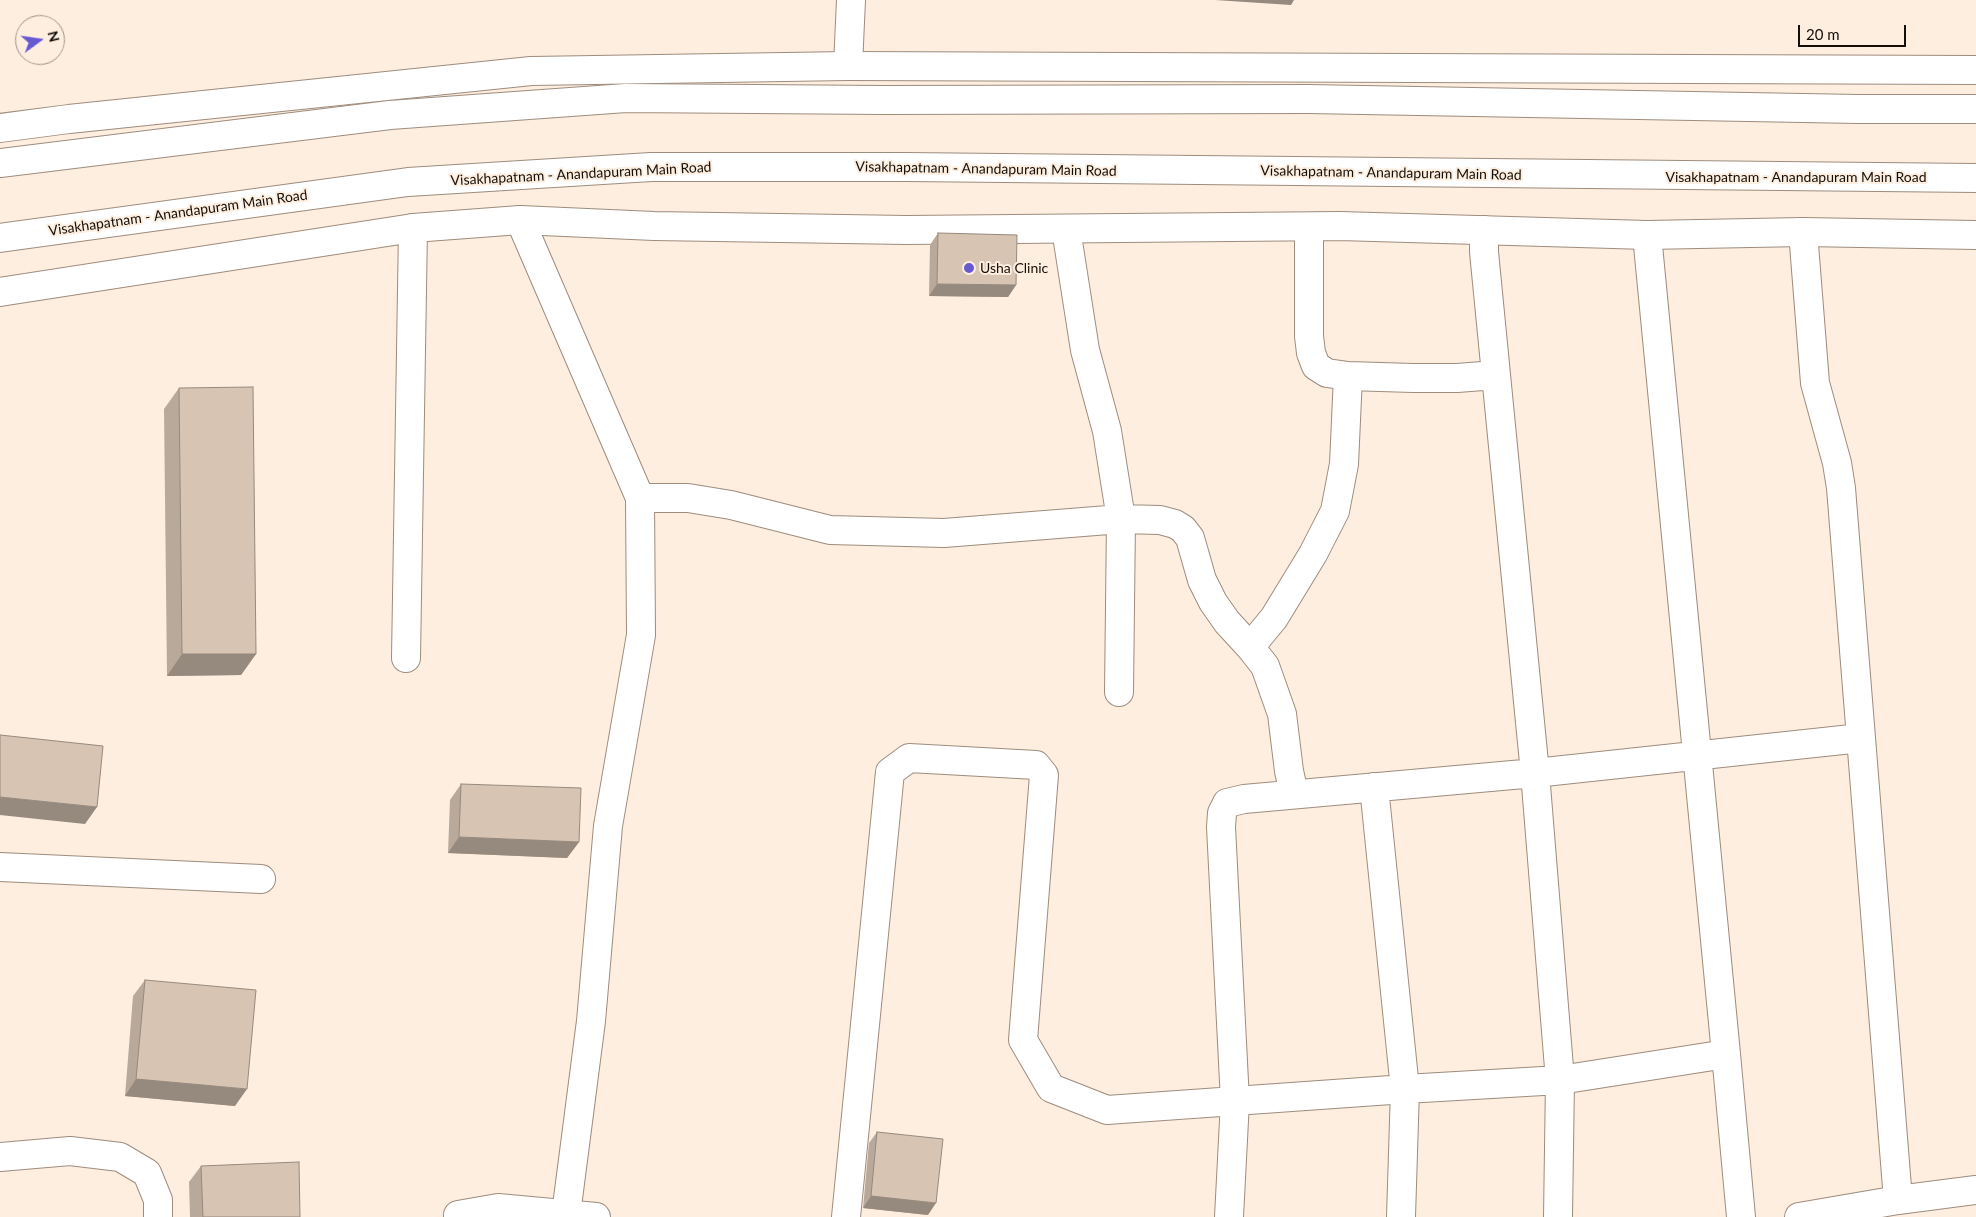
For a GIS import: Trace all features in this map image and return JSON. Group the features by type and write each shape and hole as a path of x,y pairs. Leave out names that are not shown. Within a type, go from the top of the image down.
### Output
{"street":[{"path":"848,66 851,0"},
{"path":"0,128 69,119 531,71 848,66 1976,70"},
{"path":"0,163 390,115 626,98 883,100 1308,99 1976,109"},
{"name":"Visakhapatnam - Anandapuram Main Road","path":"0,238 408,182 651,168 906,167 1976,178"},
{"path":"520,220 640,498 641,635 608,826 591,1021 566,1214"},
{"path":"0,292 413,228 520,220 654,226 886,230 1309,227 1647,234 1803,232 1976,235"},
{"path":"1309,227 1309,336 1311,353 1316,366 1327,373 1348,376 1422,378 1496,375"},
{"path":"406,658 413,228"},
{"path":"1066,229 1085,350 1106,431 1121,519 1119,692"},
{"path":"1484,230 1484,252 1535,773 1560,1080 1558,1217"},
{"path":"1803,232 1815,383 1837,462 1841,488 1898,1200"},
{"path":"1647,234 1741,1217"},
{"path":"1250,646 1274,618 1313,554 1335,511 1344,464 1348,376"},
{"path":"640,498 688,498 731,505 830,530 944,533 1121,519 1160,520 1175,524 1184,529 1190,538 1202,580 1212,602 1265,666 1282,714 1292,784"},
{"path":"1229,1217 1235,1101 1221,827 1222,813 1227,803 1292,784 1374,786 1535,773 1861,738"},
{"path":"846,1217 890,772 909,758 1036,765 1044,775 1023,1040 1051,1088 1107,1110 1560,1080 1726,1054"},
{"path":"1374,786 1405,1089 1401,1217"},
{"path":"0,867 262,880"},
{"path":"0,1157 70,1151 120,1157 148,1173 158,1200 158,1217"},
{"path":"1799,1217 1898,1200 1976,1190"},
{"path":"458,1217 458,1215 498,1208 596,1217"}],"building":[{"path":"938,233 1017,235 1016,285 937,284"},
{"path":"253,387 256,654 182,654 179,388"},
{"path":"0,735 103,746 97,807 0,797"},
{"path":"461,784 581,788 579,842 459,837"},
{"path":"145,980 256,990 247,1089 136,1079"},
{"path":"877,1132 943,1139 936,1203 871,1196"},
{"path":"299,1162 300,1217 203,1217 201,1166"}],"place":[{"name":"Usha Clinic","path":"969,268"}]}
